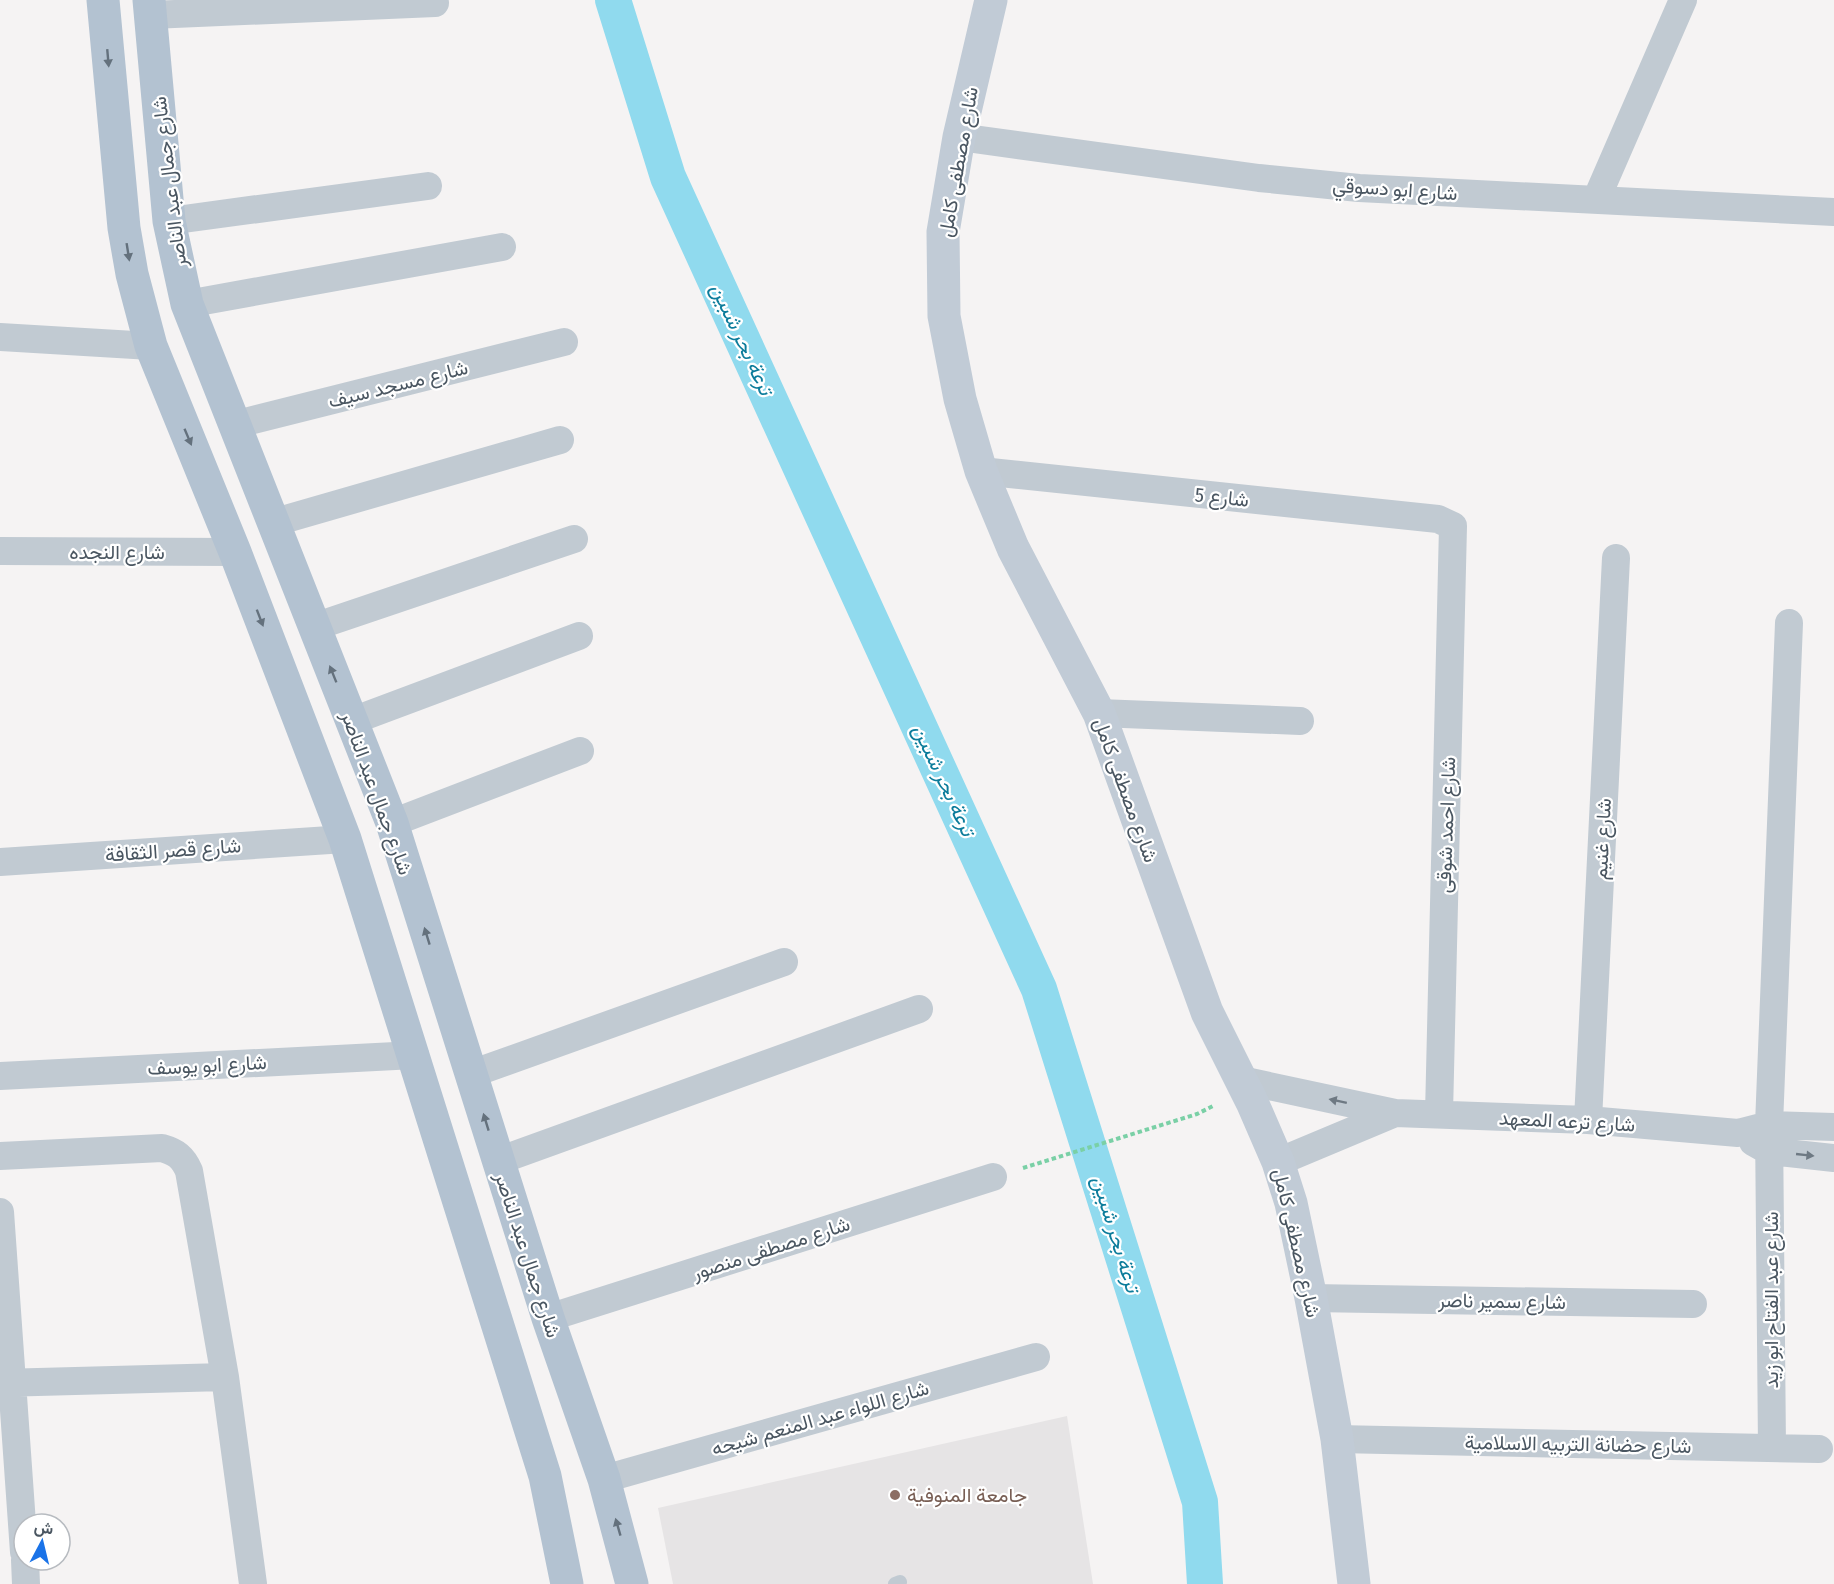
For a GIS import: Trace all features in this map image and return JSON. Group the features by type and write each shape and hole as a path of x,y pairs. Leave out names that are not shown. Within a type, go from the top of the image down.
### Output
{"main road":[{"path":"103,0 124,228 132,274 151,346 235,552 345,838 415,1055 545,1476 567,1584"},
{"name":"شارع مصطفى كامل","path":"991,0 959,137 943,232 944,316 960,399 981,471 1013,548 1099,713 1190,971 1278,1162 1291,1203 1311,1298 1336,1439 1354,1584"},
{"name":"شارع جمال عبد الناصر","path":"150,8 169,221 187,304 392,823 548,1318 604,1479 632,1584"}],"street":[{"path":"1596,200 1683,0"},
{"path":"150,8 435,3"},
{"name":"شارع ابو دسوقي","path":"959,137 1259,178 1359,188 1834,212"},
{"path":"169,221 428,186"},
{"path":"187,304 502,247"},
{"path":"0,337 151,346"},
{"name":"شارع مسجد سيف","path":"233,425 564,342"},
{"path":"272,523 560,440"},
{"name":"شارع 5","path":"981,471 1438,519 1453,526 1454,535"},
{"name":"شارع احمد شوقى","path":"1438,1114 1454,535"},
{"path":"314,627 574,539"},
{"name":"شارع النجده","path":"0,551 235,552"},
{"name":"شارع غنيم","path":"1588,1120 1616,558"},
{"name":"شارع عبد الفتاح ابو زيد","path":"1772,1448 1769,1138 1789,623"},
{"path":"352,722 579,636"},
{"path":"1099,713 1300,721"},
{"path":"392,823 580,751"},
{"name":"شارع قصر الثقافة","path":"0,862 345,838"},
{"path":"471,1074 784,962"},
{"path":"498,1161 919,1009"},
{"name":"شارع ابو يوسف","path":"0,1076 415,1055"},
{"name":"شارع ترعه المعهد","path":"1241,1080 1395,1113 1588,1120 1738,1133 1769,1138 1834,1158"},
{"name":"شارع ترعه المعهد","path":"1278,1162 1395,1113"},
{"name":"شارع ترعه المعهد","path":"1769,1138 1834,1127"},
{"path":"0,1156 162,1148 174,1151 184,1159 189,1171 225,1377 253,1584"},
{"name":"شارع مصطفى منصور","path":"548,1318 993,1177"},
{"path":"0,1212 6,1383 20,1512"},
{"name":"شارع سمير ناصر","path":"1311,1298 1693,1304"},
{"name":"شارع اللواء عبد المنعم شيحه","path":"604,1479 1036,1357"},
{"path":"6,1383 225,1377"},
{"name":"شارع حضانة التربيه الاسلامية","path":"1336,1439 1819,1449"}],"path":[{"path":"993,1177 1197,1114"}],"shaded area":[{"name":"جامعة المنوفية","path":"1067,1416 1093,1584 673,1584 658,1508"}],"waterway":[{"name":"ترعة بحر شبين","path":"613,0 668,177 1039,989 1200,1502 1205,1584"}],"place":[{"name":"جامعة المنوفية","path":"895,1495"}]}
